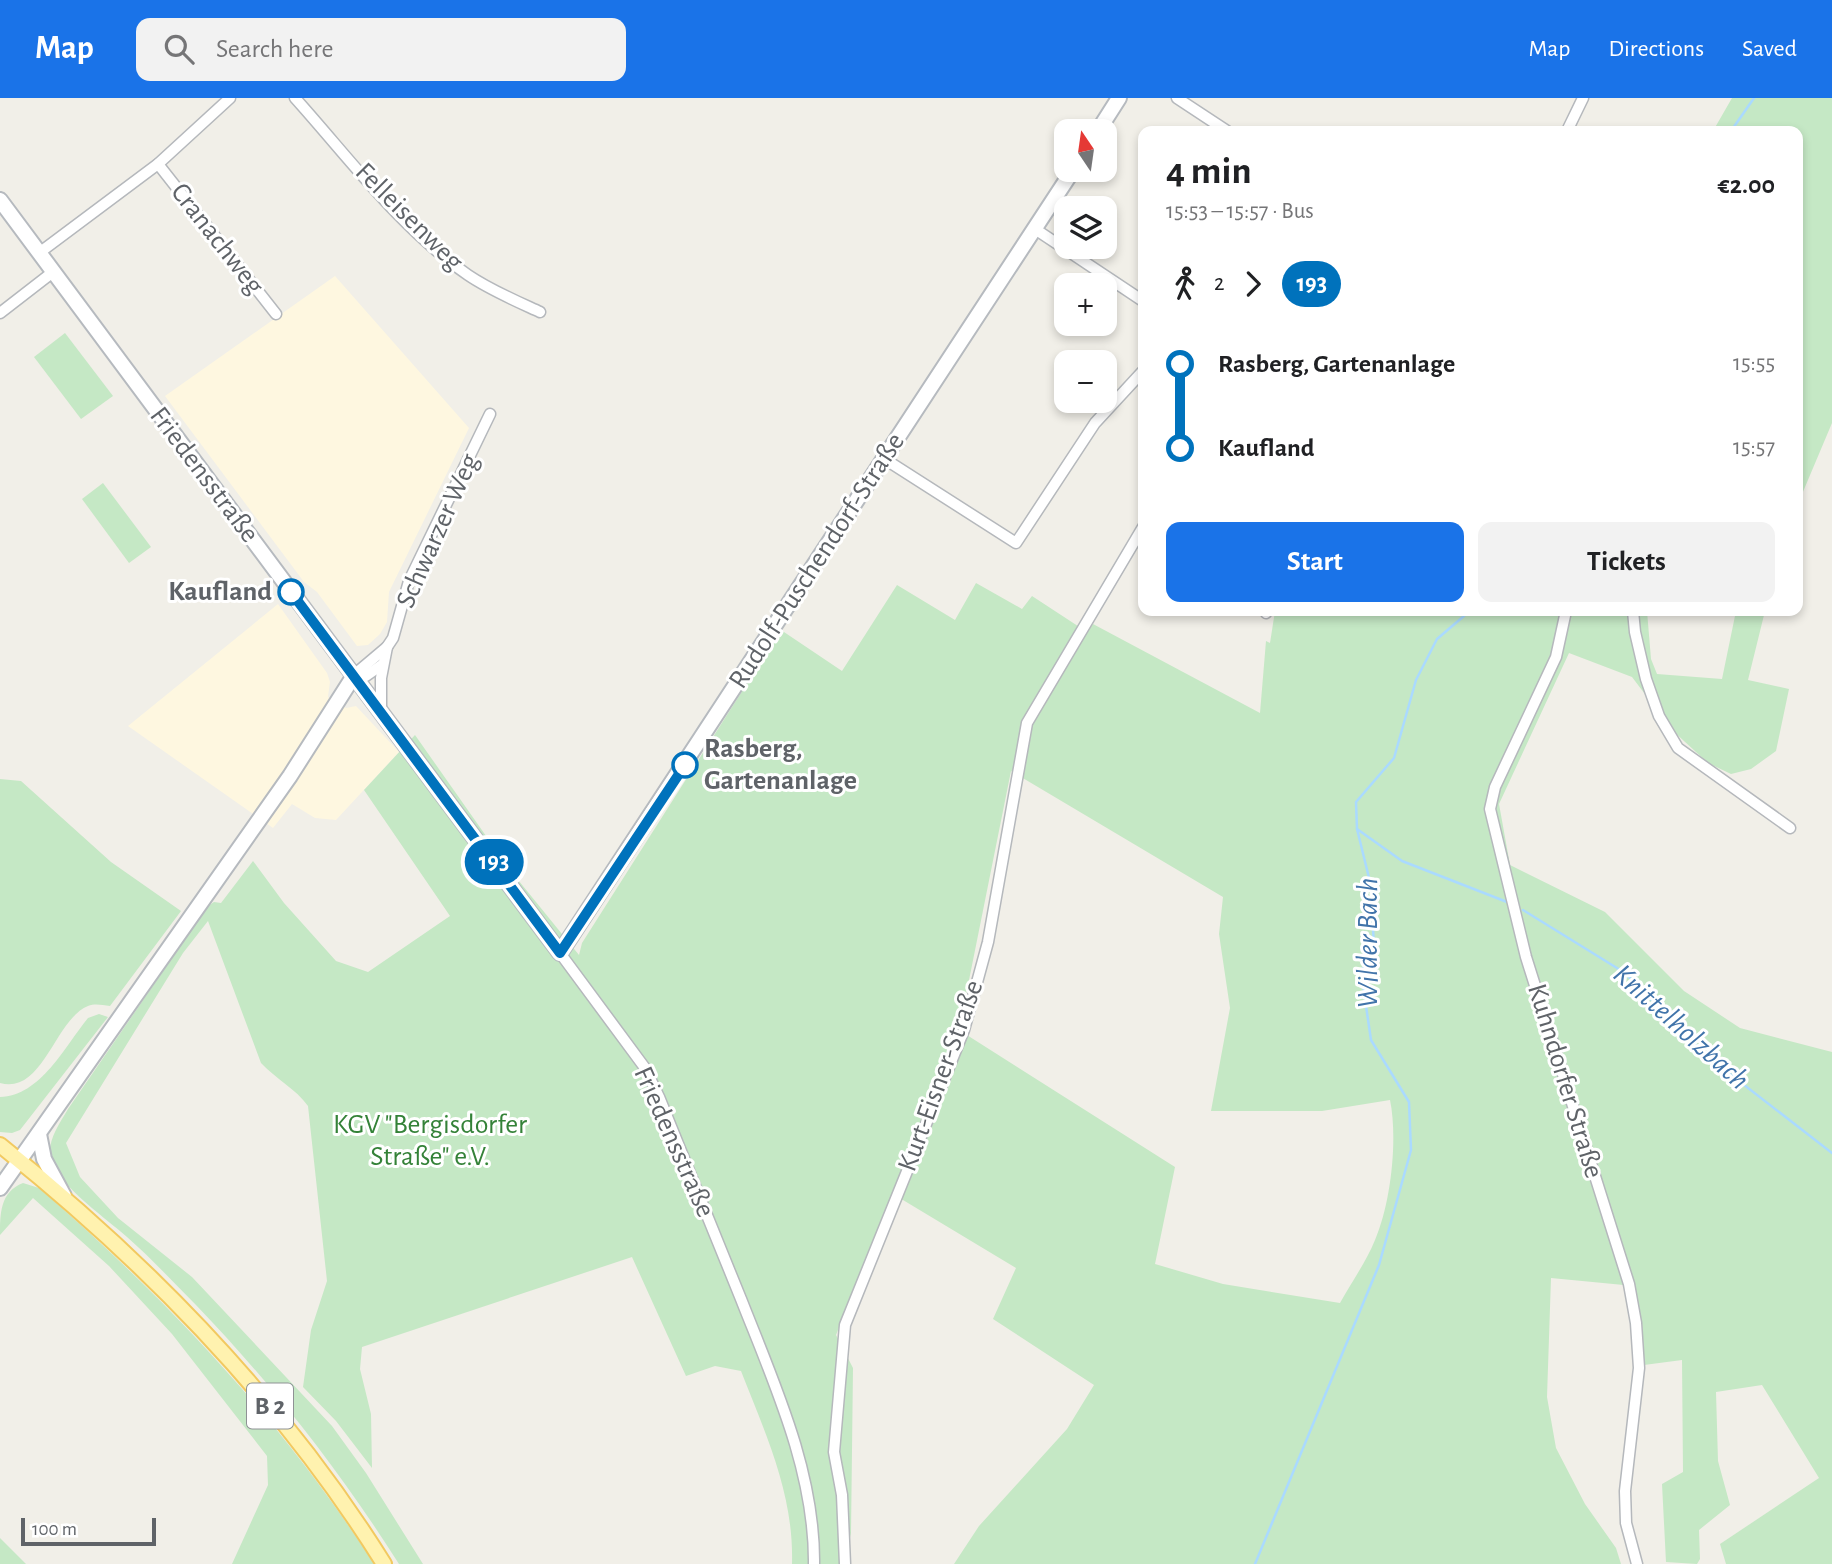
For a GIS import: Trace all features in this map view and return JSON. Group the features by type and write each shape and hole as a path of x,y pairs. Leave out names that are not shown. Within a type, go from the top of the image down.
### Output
{"main road":[{"name":"B 2","path":"0,1146 64,1196 157,1282 239,1370 318,1468 384,1564"}],"street":[{"name":"Cranachweg","path":"39,253 158,164 230,98"},
{"name":"Felleisenweg","path":"295,98 391,204 439,251 474,279 540,312"},
{"path":"1106,119 1119,98"},
{"path":"1177,98 1219,126"},
{"path":"1569,126 1583,98"},
{"name":"Cranachweg","path":"158,164 276,314"},
{"name":"Rudolf-Puschendorf-Straße","path":"560,953 1065,182"},
{"name":"Friedensstraße","path":"0,200 381,708 645,1068 771,1376 795,1445 809,1502 814,1564"},
{"path":"1035,229 1138,298"},
{"path":"0,313 53,272"},
{"path":"883,458 1016,543 1096,423 1138,377"},
{"name":"Schwarzer Weg","path":"355,674 387,647 396,630 409,581 490,414"},
{"name":"Kurt-Eisner-Straße","path":"845,1564 842,1495 834,1452 845,1325 964,1030 988,942 1027,723 1138,535"},
{"name":"Kuhndorfer Straße","path":"1565,616 1556,657 1495,787 1490,809 1526,957 1629,1284 1636,1323 1639,1368 1625,1491 1626,1523 1637,1564"},
{"path":"1633,616 1634,632 1646,679 1659,716 1678,748 1790,828"},
{"path":"0,1188 290,776 355,674 366,676 383,663 388,657 387,647"},
{"path":"381,708 383,663"},
{"path":"39,1133 44,1159 64,1196"}],"shaded area":[{"path":"335,276 469,428 389,592 387,622 380,634 368,645 357,646 317,592 304,582 165,396"},
{"path":"278,604 327,673 330,682 328,697 346,708 356,706 399,752 336,820 315,818 292,804 273,828 128,726"}],"green space":[{"path":"1732,98 1832,98 1832,423 1803,492 1803,126 1716,126"},
{"path":"65,333 113,396 81,419 34,357"},
{"path":"103,483 151,547 129,563 82,499"},
{"name":"KGV \"Bergisdorfer Straße\" e.V.","path":"976,583 1022,609 1032,596 1087,632 1093,624 1260,713 1266,641 1270,643 1274,616 1647,616 1651,659 1657,674 1722,679 1735,616 1764,616 1748,680 1789,689 1776,751 1751,769 1731,774 1708,763 1672,730 1632,677 1569,653 1499,804 1510,865 1605,912 1684,991 1740,1028 1832,1052 1832,1564 1726,1564 1720,1544 1819,1478 1762,1385 1716,1392 1718,1461 1730,1505 1699,1530 1700,1559 1697,1564 1666,1562 1662,1484 1683,1472 1682,1360 1644,1365 1642,1323 1634,1286 1551,1278 1547,1397 1556,1448 1585,1504 1616,1548 1621,1564 954,1564 979,1526 1067,1429 1094,1385 993,1319 1016,1268 893,1194 836,1335 853,1368 851,1533 844,1564 792,1564 788,1513 777,1465 741,1371 715,1366 686,1376 632,1257 362,1347 360,1369 371,1414 372,1468 336,1421 303,1387 311,1330 327,1281 308,1106 298,1094 261,1063 208,921 183,953 66,1143 80,1177 118,1218 192,1277 332,1426 366,1473 423,1564 399,1564 329,1462 278,1397 224,1335 162,1270 61,1178 54,1168 50,1153 56,1130 208,906 214,902 221,903 253,861 284,903 336,961 368,972 450,916 364,790 415,735 510,870 579,955 582,943 781,630 842,671 897,585 955,620","holes":["1011,771 1223,897 1219,934 1230,1008 1211,1111 1322,1111 1390,1100 1393,1152 1389,1190 1381,1225 1363,1264 1340,1303 1223,1284 1155,1264 1175,1167 959,1030"]},
{"path":"0,779 21,781 111,862 181,911 110,1006 91,1005 77,1014 66,1025 38,1067 27,1078 15,1084 0,1083"},
{"path":"99,1014 108,1017 20,1130 12,1133 0,1132 0,1097 15,1094 40,1079 88,1018"},
{"path":"23,1183 39,1188 86,1230 177,1318 220,1364 301,1460 374,1564 232,1564 268,1485 267,1456 172,1334 109,1266 33,1198 0,1235 3,1204 10,1192"},
{"path":"0,1538 26,1564 0,1564"}],"waterway":[{"name":"Wilder Bach","path":"1734,126 1754,98"},
{"name":"Wilder Bach","path":"1255,1564 1379,1265 1411,1150 1409,1102 1371,1040 1361,972 1374,949 1371,886 1357,829 1356,802 1394,758 1416,680 1437,639 1464,616"},
{"name":"Knittelholzbach","path":"1357,829 1402,861 1507,902"},
{"name":"Knittelholzbach","path":"1523,910 1625,973 1708,1057 1832,1153"}],"bus line":[{"name":"193","path":"291,592 391,722 560,953 685,765"}],"place":[{"name":"Kaufland","path":"291,592"},
{"name":"Rasberg, Gartenanlage","path":"685,765"}]}
